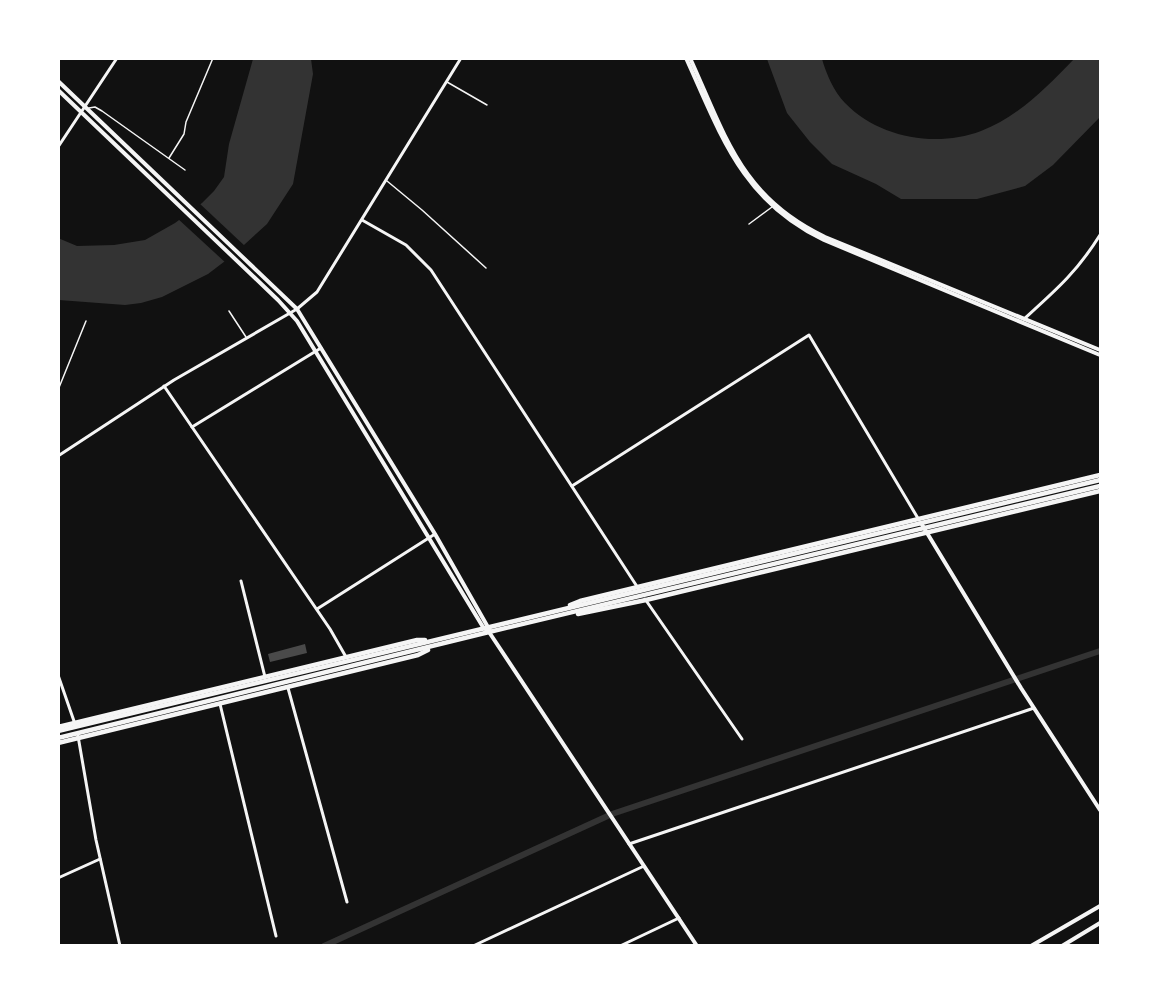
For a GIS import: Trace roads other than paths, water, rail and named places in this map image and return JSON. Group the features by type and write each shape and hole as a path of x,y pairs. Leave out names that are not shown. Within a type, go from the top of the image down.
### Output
{"highway":[{"path":"58,729 486,626 642,594 737,571 845,539 1098,478"},
{"path":"925,531 1101,486"},
{"path":"58,741 287,685 489,632 558,613 580,601 642,594 737,571 821,556 1101,491"}],"main road":[{"path":"688,58 734,161 772,207 799,228 1022,321 1101,350"},
{"path":"688,58 736,159 764,194 801,225 1101,355"},
{"path":"58,81 297,309 435,534 489,632 697,945"},
{"path":"58,90 290,313 316,351 486,626"},
{"path":"919,521 1021,688 1101,810"},
{"path":"1031,945 1101,906"},
{"path":"1062,945 1101,923"}],"street":[{"path":"58,147 117,58"},
{"path":"58,456 164,386 297,309 310,299 323,284 461,58"},
{"path":"362,220 406,245 427,266 642,594 742,739"},
{"path":"1022,321 1074,273 1101,235"},
{"path":"572,486 809,335 919,521"},
{"path":"192,427 322,348"},
{"path":"164,386 317,609 337,639 346,659"},
{"path":"317,609 435,534"},
{"path":"242,581 266,679"},
{"path":"58,675 78,736 100,859 120,945"},
{"path":"287,685 347,902"},
{"path":"220,701 276,936"},
{"path":"629,844 1034,708"},
{"path":"58,878 100,859"},
{"path":"473,945 644,866"},
{"path":"620,945 679,918"}],"lane":[{"path":"168,158 184,134 186,122 213,58"},
{"path":"447,81 487,105"},
{"path":"85,108 95,107 102,111 185,170"},
{"path":"386,180 486,268"},
{"path":"749,224 772,207"},
{"path":"230,311 246,338"},
{"path":"58,390 86,321"}],"waterway":[{"path":"324,946 612,814 1100,651"}]}
